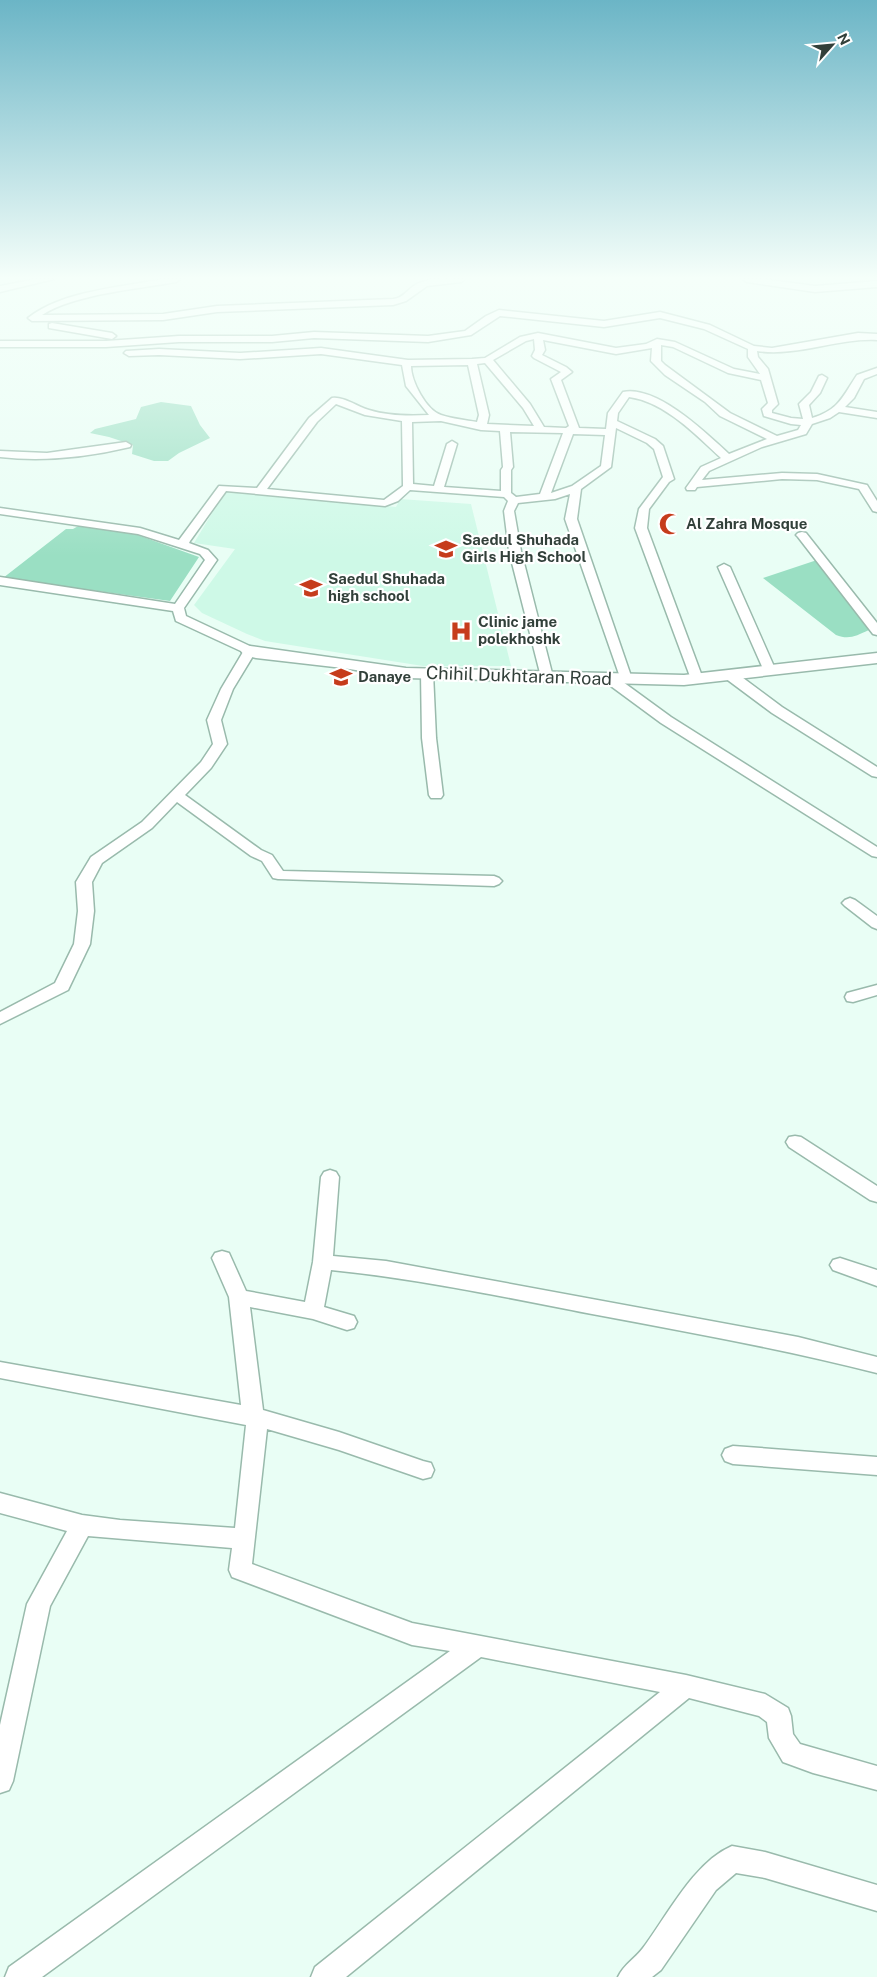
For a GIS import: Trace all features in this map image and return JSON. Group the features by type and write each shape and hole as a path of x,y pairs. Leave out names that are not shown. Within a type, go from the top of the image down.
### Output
{"street":[{"path":"405,371 405,374 419,400 436,417"},
{"path":"474,371 484,415 481,427"},
{"path":"499,371 510,388 531,411 540,428"},
{"path":"544,497 573,430 556,379 566,371"},
{"path":"666,371 709,401 716,409 731,418 767,433 775,440"},
{"path":"732,371 766,378"},
{"path":"764,371 773,404 768,409 767,414 788,421 809,423 822,419 849,398 860,377 876,371"},
{"path":"809,423 804,404 815,393 822,378"},
{"path":"183,545 184,539 198,524 223,488 385,502 394,499 408,487 510,497 555,496 576,488 606,467 614,413 626,394 633,394 650,400 690,424 728,459"},
{"path":"259,492 313,420 335,400 368,413 407,419 436,417 481,427 505,428 573,430 611,427 651,441 659,448 669,479 665,480 644,509 641,528 697,679"},
{"path":"836,409 877,415"},
{"path":"407,419 408,487"},
{"path":"809,423 798,434 758,444 705,469 693,486 746,478 817,477 863,487 877,508"},
{"path":"505,428 508,467 506,470 510,497 509,511 515,551 547,677"},
{"path":"438,490 452,444"},
{"path":"0,454 24,457 55,456 126,445"},
{"path":"576,488 571,519 617,679 666,720 877,853"},
{"path":"0,524 5,511 140,531 204,552 211,560 178,608 180,618 250,651 226,689 214,720 220,744 206,765 147,825 96,860 84,882 86,911 82,944 62,986 0,1019"},
{"path":"802,535 877,631"},
{"path":"724,567 770,671"},
{"path":"0,581 178,608"},
{"name":"Chihil Dukhtaran Road","path":"250,651 256,654 343,663 406,673 617,679 697,679 877,658"},
{"path":"427,674 429,738 436,795"},
{"path":"730,675 777,710 877,773"},
{"path":"176,795 256,853 268,858 278,874 494,881"},
{"path":"850,903 877,924"},
{"path":"852,997 877,990"},
{"path":"796,1142 877,1195"},
{"path":"312,1311 323,1262 330,1177"},
{"path":"222,1258 239,1297 253,1416 257,1425 240,1570 412,1634 686,1686 765,1706 779,1716 781,1738 792,1753 813,1761 877,1778"},
{"path":"323,1262 386,1268 530,1294 798,1345 877,1365"},
{"path":"840,1265 877,1278"},
{"path":"239,1297 312,1311 347,1322"},
{"path":"0,1370 253,1416 339,1441 423,1470"},
{"path":"733,1455 877,1466"},
{"path":"0,1503 82,1525 120,1530 245,1538"},
{"path":"0,1781 39,1604 82,1525"},
{"path":"19,1977 478,1645"},
{"path":"326,1977 686,1686"},
{"path":"632,1977 651,1960 707,1880 732,1859 765,1865 877,1898"}],"shaded area":[{"path":"161,402 191,406 200,425 210,438 179,453 168,461 154,461 132,454 133,445 90,433 95,429 136,419 141,407"},
{"name":"Saedul Shuhada high school","path":"226,490 396,507 400,499 471,504 511,666 423,666 265,641 202,613 194,605 235,549 194,543"},
{"path":"80,525 132,533 199,557 170,601 3,578 66,529 73,529"},
{"path":"817,560 869,630 856,636 836,635 763,578"}],"place":[{"name":"Al Zahra Mosque","path":"670,524"},
{"name":"Saedul Shuhada Girls High School","path":"446,549"},
{"name":"Saedul Shuhada high school","path":"311,588"},
{"name":"Clinic jame polekhoshk","path":"461,631"},
{"name":"Danaye","path":"341,677"}]}
